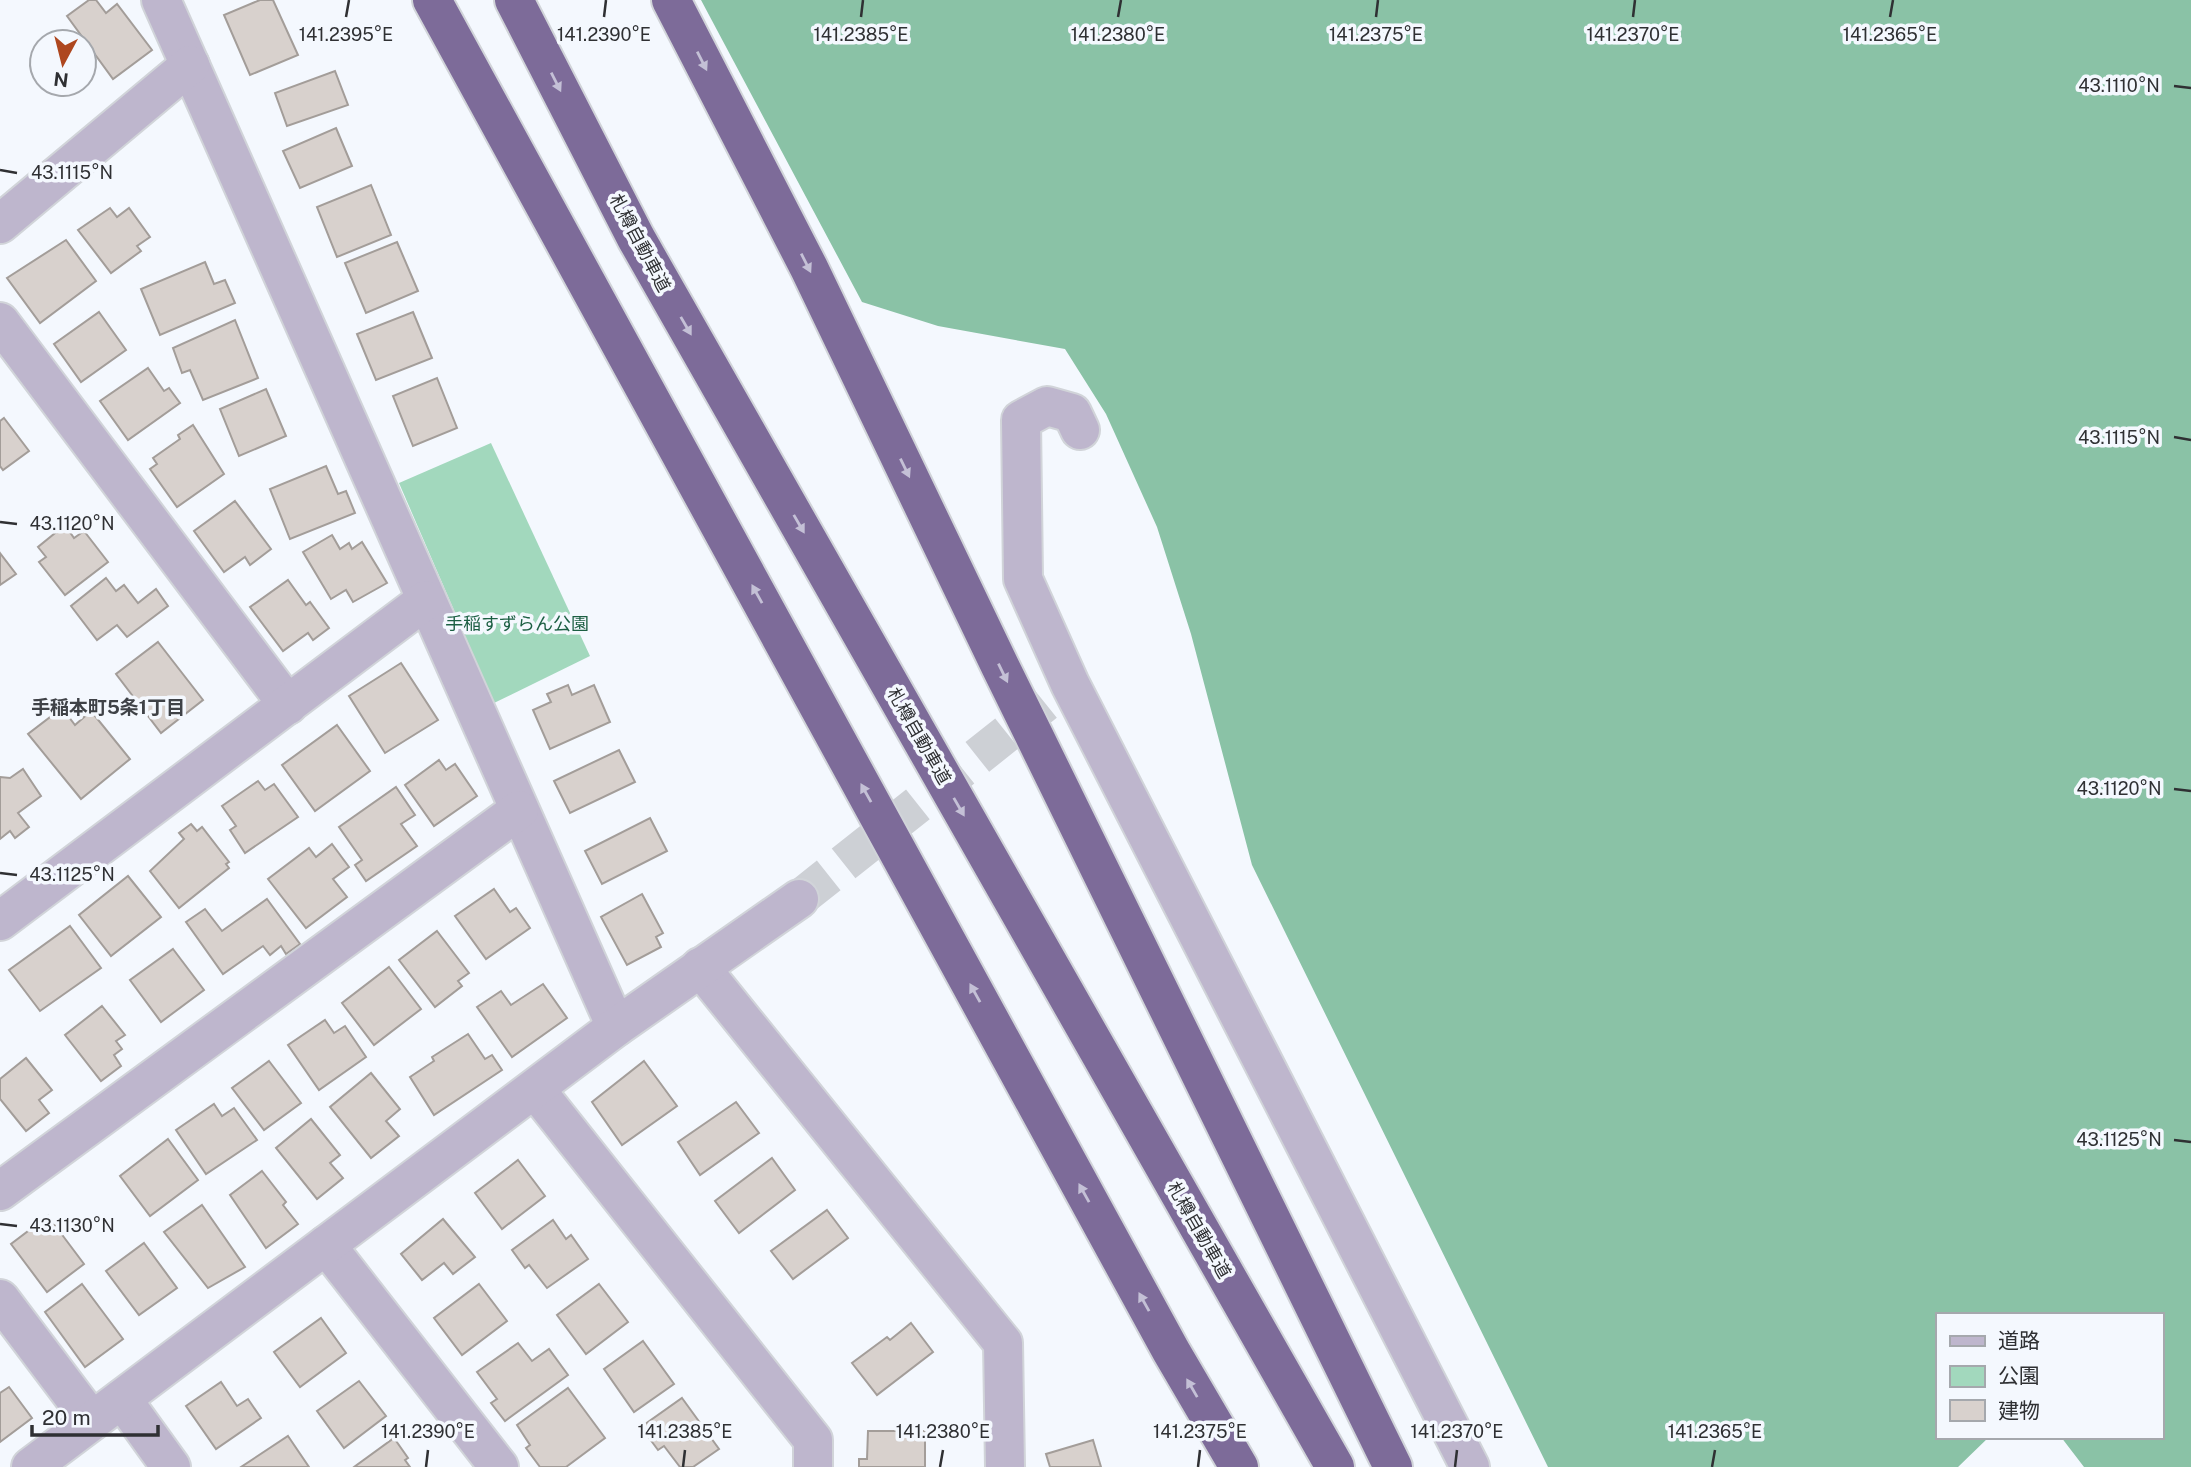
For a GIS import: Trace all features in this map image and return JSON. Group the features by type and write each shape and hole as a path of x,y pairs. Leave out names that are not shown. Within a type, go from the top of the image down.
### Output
{"highway":[{"path":"432,0 1171,1351 1239,1467"},
{"name":"札樽自動車道","path":"514,0 636,238 1335,1467"},
{"path":"671,0 809,268 1000,666 1393,1467"}],"street":[{"path":"161,0 616,1027"},
{"path":"0,224 190,65"},
{"path":"0,322 288,705"},
{"path":"1080,430 1072,413 1047,406 1021,420 1023,579 1057,693 1470,1467"},
{"path":"0,921 426,600"},
{"path":"0,1192 519,810"},
{"path":"31,1467 616,1027 799,899"},
{"path":"700,967 1003,1343 1005,1467"},
{"path":"534,1089 813,1440 813,1467"},
{"path":"326,1245 499,1467"},
{"path":"0,1299 107,1410 171,1467"}],"green space":[{"path":"701,0 2191,0 2191,1467 2084,1467 2063,1439 2163,1439 2163,1313 1936,1313 1936,1439 1987,1439 1958,1467 1548,1467 1252,865 1191,634 1157,527 1106,414 1065,349 938,326 862,302"},
{"name":"手稲すずらん公園","path":"491,443 590,656 494,703 399,483"}],"building":[{"path":"89,0 96,0 106,13 117,4 152,50 113,79 98,58 98,28 76,28 67,16"},
{"path":"260,0 273,0 298,55 250,75 224,15"},
{"path":"335,71 348,105 287,126 275,93"},
{"path":"336,128 352,166 300,188 283,151"},
{"path":"371,185 391,235 337,257 317,207"},
{"path":"110,208 117,217 129,208 150,237 137,246 141,251 111,273 78,230"},
{"path":"66,240 96,281 40,323 7,278"},
{"path":"397,242 418,291 366,313 345,263"},
{"path":"205,262 214,284 225,280 235,303 160,335 141,289"},
{"path":"99,312 126,350 81,382 54,344"},
{"path":"413,312 432,358 376,380 357,334"},
{"path":"235,320 258,378 203,400 190,370 182,373 173,348"},
{"path":"148,368 164,391 169,388 180,403 128,440 100,401"},
{"path":"437,378 457,428 413,446 393,396"},
{"path":"266,389 286,436 239,456 220,409"},
{"path":"4,418 29,451 3,470 0,466 0,421"},
{"path":"193,425 224,474 177,507 150,469 157,464 153,458 180,439 178,435"},
{"path":"326,466 338,494 346,491 355,513 290,539 270,489"},
{"path":"235,501 271,549 250,565 245,557 224,572 194,531"},
{"path":"65,525 74,538 84,531 108,562 65,595 39,562 46,557 38,547"},
{"path":"332,535 340,549 349,543 352,549 362,542 387,583 353,602 346,590 331,599 303,552"},
{"path":"0,553 16,574 0,585"},
{"path":"106,578 116,591 124,585 138,603 156,589 168,606 127,637 117,625 97,640 71,606"},
{"path":"288,580 306,605 310,602 329,628 313,640 308,633 283,651 250,607"},
{"path":"158,642 203,700 161,733 116,674"},
{"path":"401,663 438,720 385,753 349,696"},
{"path":"568,685 572,695 594,685 610,722 550,749 533,710 551,702 547,694"},
{"path":"62,708 75,725 91,711 130,759 81,799 28,734"},
{"path":"337,725 370,771 315,811 282,765"},
{"path":"619,750 635,782 570,813 554,781"},
{"path":"439,760 446,770 455,764 477,796 434,826 405,785"},
{"path":"23,769 41,796 18,813 29,827 15,838 10,831 0,839 0,777 10,778"},
{"path":"258,781 265,790 274,784 298,817 245,853 230,830 236,826 222,806"},
{"path":"396,787 415,815 401,824 417,846 366,881 355,865 362,860 339,827"},
{"path":"650,818 667,851 602,884 585,851"},
{"path":"191,824 197,831 202,827 229,862 226,864 229,868 179,908 150,871 184,839 179,833"},
{"path":"332,844 349,867 333,879 347,897 306,928 268,879 309,848 316,857"},
{"path":"128,876 161,917 111,956 79,915"},
{"path":"494,889 510,912 516,908 530,928 486,959 455,916"},
{"path":"642,894 663,933 656,937 661,947 627,965 601,917"},
{"path":"267,899 300,944 286,954 281,946 270,955 263,946 223,974 186,922 205,909 222,931"},
{"path":"70,926 101,968 40,1011 9,970"},
{"path":"437,931 469,973 458,981 462,986 435,1007 399,960"},
{"path":"173,949 204,990 161,1022 130,980"},
{"path":"389,967 421,1009 374,1045 342,1003"},
{"path":"543,984 567,1018 512,1057 477,1007 501,991 511,1005"},
{"path":"102,1006 125,1035 116,1041 122,1049 114,1055 121,1066 101,1081 65,1035"},
{"path":"325,1020 334,1033 345,1026 366,1057 319,1090 288,1045"},
{"path":"468,1034 485,1059 492,1055 502,1070 434,1115 410,1077 434,1061 432,1057"},
{"path":"26,1058 52,1090 39,1100 49,1113 26,1131 0,1099 0,1079"},
{"path":"269,1061 301,1103 264,1130 232,1088"},
{"path":"644,1061 677,1106 622,1145 592,1102"},
{"path":"371,1073 400,1109 386,1121 399,1136 371,1158 330,1107"},
{"path":"736,1102 759,1133 700,1175 678,1142"},
{"path":"214,1104 222,1116 234,1108 257,1140 206,1174 176,1130"},
{"path":"311,1119 340,1155 330,1163 343,1178 317,1199 276,1148"},
{"path":"168,1139 198,1180 150,1216 120,1176"},
{"path":"772,1158 795,1190 739,1233 715,1201"},
{"path":"518,1160 545,1196 502,1229 475,1193"},
{"path":"262,1171 286,1202 283,1205 298,1224 266,1248 230,1195"},
{"path":"202,1205 245,1267 208,1288 164,1232"},
{"path":"827,1210 848,1238 793,1279 771,1251"},
{"path":"48,1216 84,1264 47,1292 11,1244"},
{"path":"443,1219 475,1257 453,1274 444,1263 422,1280 401,1254"},
{"path":"553,1220 566,1239 571,1235 588,1259 547,1288 529,1265 525,1268 512,1250"},
{"path":"144,1243 177,1288 139,1315 106,1271"},
{"path":"82,1284 123,1339 85,1367 45,1312"},
{"path":"479,1284 507,1321 462,1355 434,1318"},
{"path":"599,1284 628,1322 586,1354 557,1315"},
{"path":"321,1318 346,1353 300,1387 274,1352"},
{"path":"911,1323 933,1352 877,1395 852,1363 887,1337 890,1340"},
{"path":"643,1341 674,1384 634,1412 604,1369"},
{"path":"518,1343 532,1361 549,1349 568,1375 505,1421 491,1403 497,1399 477,1372"},
{"path":"359,1381 386,1416 344,1448 317,1411"},
{"path":"221,1382 237,1406 248,1399 261,1418 216,1449 186,1406"},
{"path":"9,1387 32,1418 0,1442 0,1393"},
{"path":"568,1388 605,1438 566,1467 540,1467 526,1448 530,1445 517,1425"},
{"path":"682,1398 719,1449 693,1467 680,1467 664,1446 658,1450 641,1427"},
{"path":"868,1431 925,1431 925,1467 859,1467 859,1459 867,1459"},
{"path":"288,1436 309,1467 241,1467"},
{"path":"394,1438 408,1458 405,1460 410,1467 354,1467"},
{"path":"1093,1440 1101,1467 1050,1467 1046,1454"}],"tunnel":[{"path":"799,899 1045,703"}],"district":[{"name":"手稲本町5条1丁目","path":"108,707"}]}
